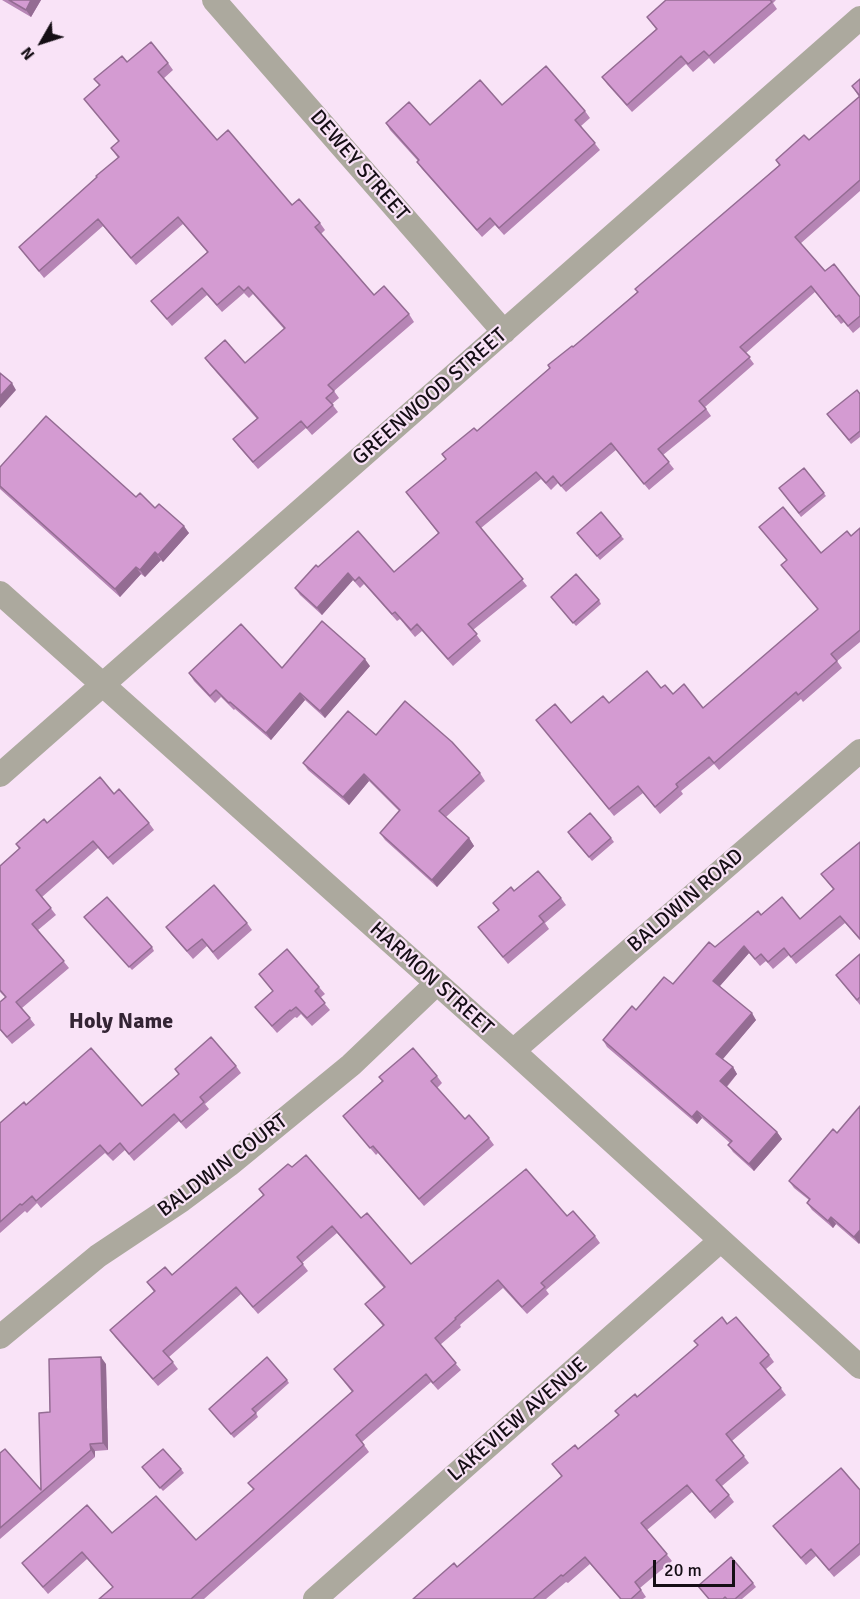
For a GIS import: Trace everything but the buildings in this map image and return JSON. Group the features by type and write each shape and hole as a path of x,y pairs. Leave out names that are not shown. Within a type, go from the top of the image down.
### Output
{"street":[{"name":"DEWEY STREET","path":"214,0 504,332"},
{"name":"GREENWOOD STREET","path":"0,776 860,18"},
{"name":"HARMON STREET","path":"0,593 513,1051 860,1367"},
{"name":"BALDWIN ROAD","path":"513,1051 860,751"},
{"name":"BALDWIN COURT","path":"0,1337 98,1256 182,1200 237,1158 351,1065 436,984"},
{"name":"LAKEVIEW AVENUE","path":"315,1599 720,1241"}],"district":[{"name":"Holy Name","path":"121,1022"}]}
